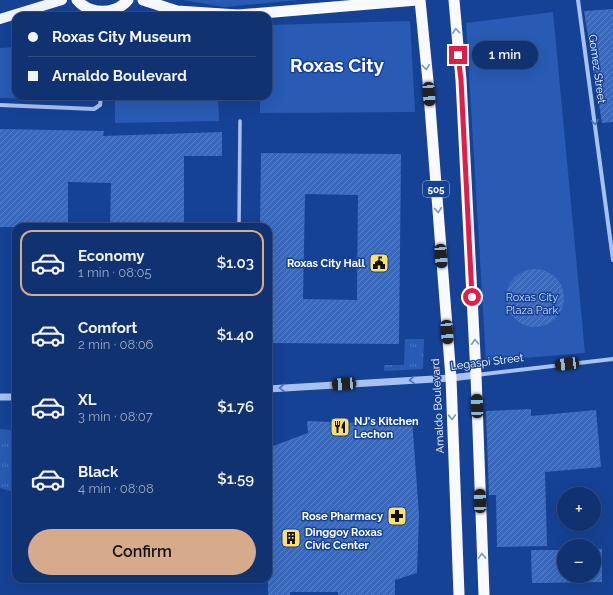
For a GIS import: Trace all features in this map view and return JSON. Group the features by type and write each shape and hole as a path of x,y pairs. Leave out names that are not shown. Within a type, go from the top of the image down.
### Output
{"highway":[{"path":"77,0 95,12"},
{"path":"102,12 116,9 128,0"},
{"name":"505","path":"143,0 177,11 192,12"},
{"name":"505","path":"272,12 418,0"},
{"name":"Arnaldo Boulevard","path":"418,0 428,81 451,378 459,595"},
{"path":"454,0 461,80 476,375 484,595"}],"main road":[{"path":"23,12 62,0"},
{"path":"0,19 12,15"}],"street":[{"name":"Gomez Street","path":"578,0 613,260"},
{"path":"0,105 94,109 100,105 101,100"},
{"path":"238,223 240,121"},
{"name":"Legaspi Street","path":"272,389 451,378 613,359"},
{"path":"0,397 12,397"}],"green space":[{"path":"183,0 299,0 224,7"},
{"name":"Roxas City Plaza Park","path":"553,12 585,353 486,361 466,23"},
{"path":"410,21 415,112 260,113 260,100 272,100 272,25"},
{"path":"12,47 12,98 0,98 0,48"},
{"path":"115,100 218,100 219,121 115,123"},
{"path":"405,339 424,339 423,369 384,371 384,365 404,365"},
{"path":"0,429 12,430 12,492 0,488"}],"building":[{"path":"613,9 613,122 602,123 584,11"},
{"path":"0,129 104,131 103,136 222,132 222,156 184,156 184,223 110,223 111,183 68,182 68,223 12,223 12,227 0,227"},
{"name":"Roxas City Hall","path":"261,153 401,154 399,344 272,343 272,223 260,223","holes":["305,194 358,195 357,300 303,299"]},
{"path":"535,269 546,271 559,282 562,287 564,298 562,309 551,322 546,325 535,327 524,325 511,314 508,309 506,298 508,287 519,274 524,271"},
{"path":"531,409 531,416 596,410 601,467 545,472 547,546 497,547 496,495 489,495 486,411"},
{"path":"412,419 419,515 417,573 395,580 395,595 338,595 338,592 290,592 290,595 268,595 268,583 272,583 272,446 308,433 307,421 357,423"},
{"path":"601,549 602,549 601,582"},
{"path":"531,550 557,550 557,583 532,583"}],"place":[{"name":"Roxas City Hall","path":"379,263"},
{"name":"NJ's Kitchen Lechon","path":"340,427"},
{"name":"Rose Pharmacy","path":"397,516"},
{"name":"Dinggoy Roxas Civic Center","path":"291,538"}],"district":[{"name":"Roxas City","path":"337,65"}],"route":[{"path":"458,55 461,80 472,297"}]}
